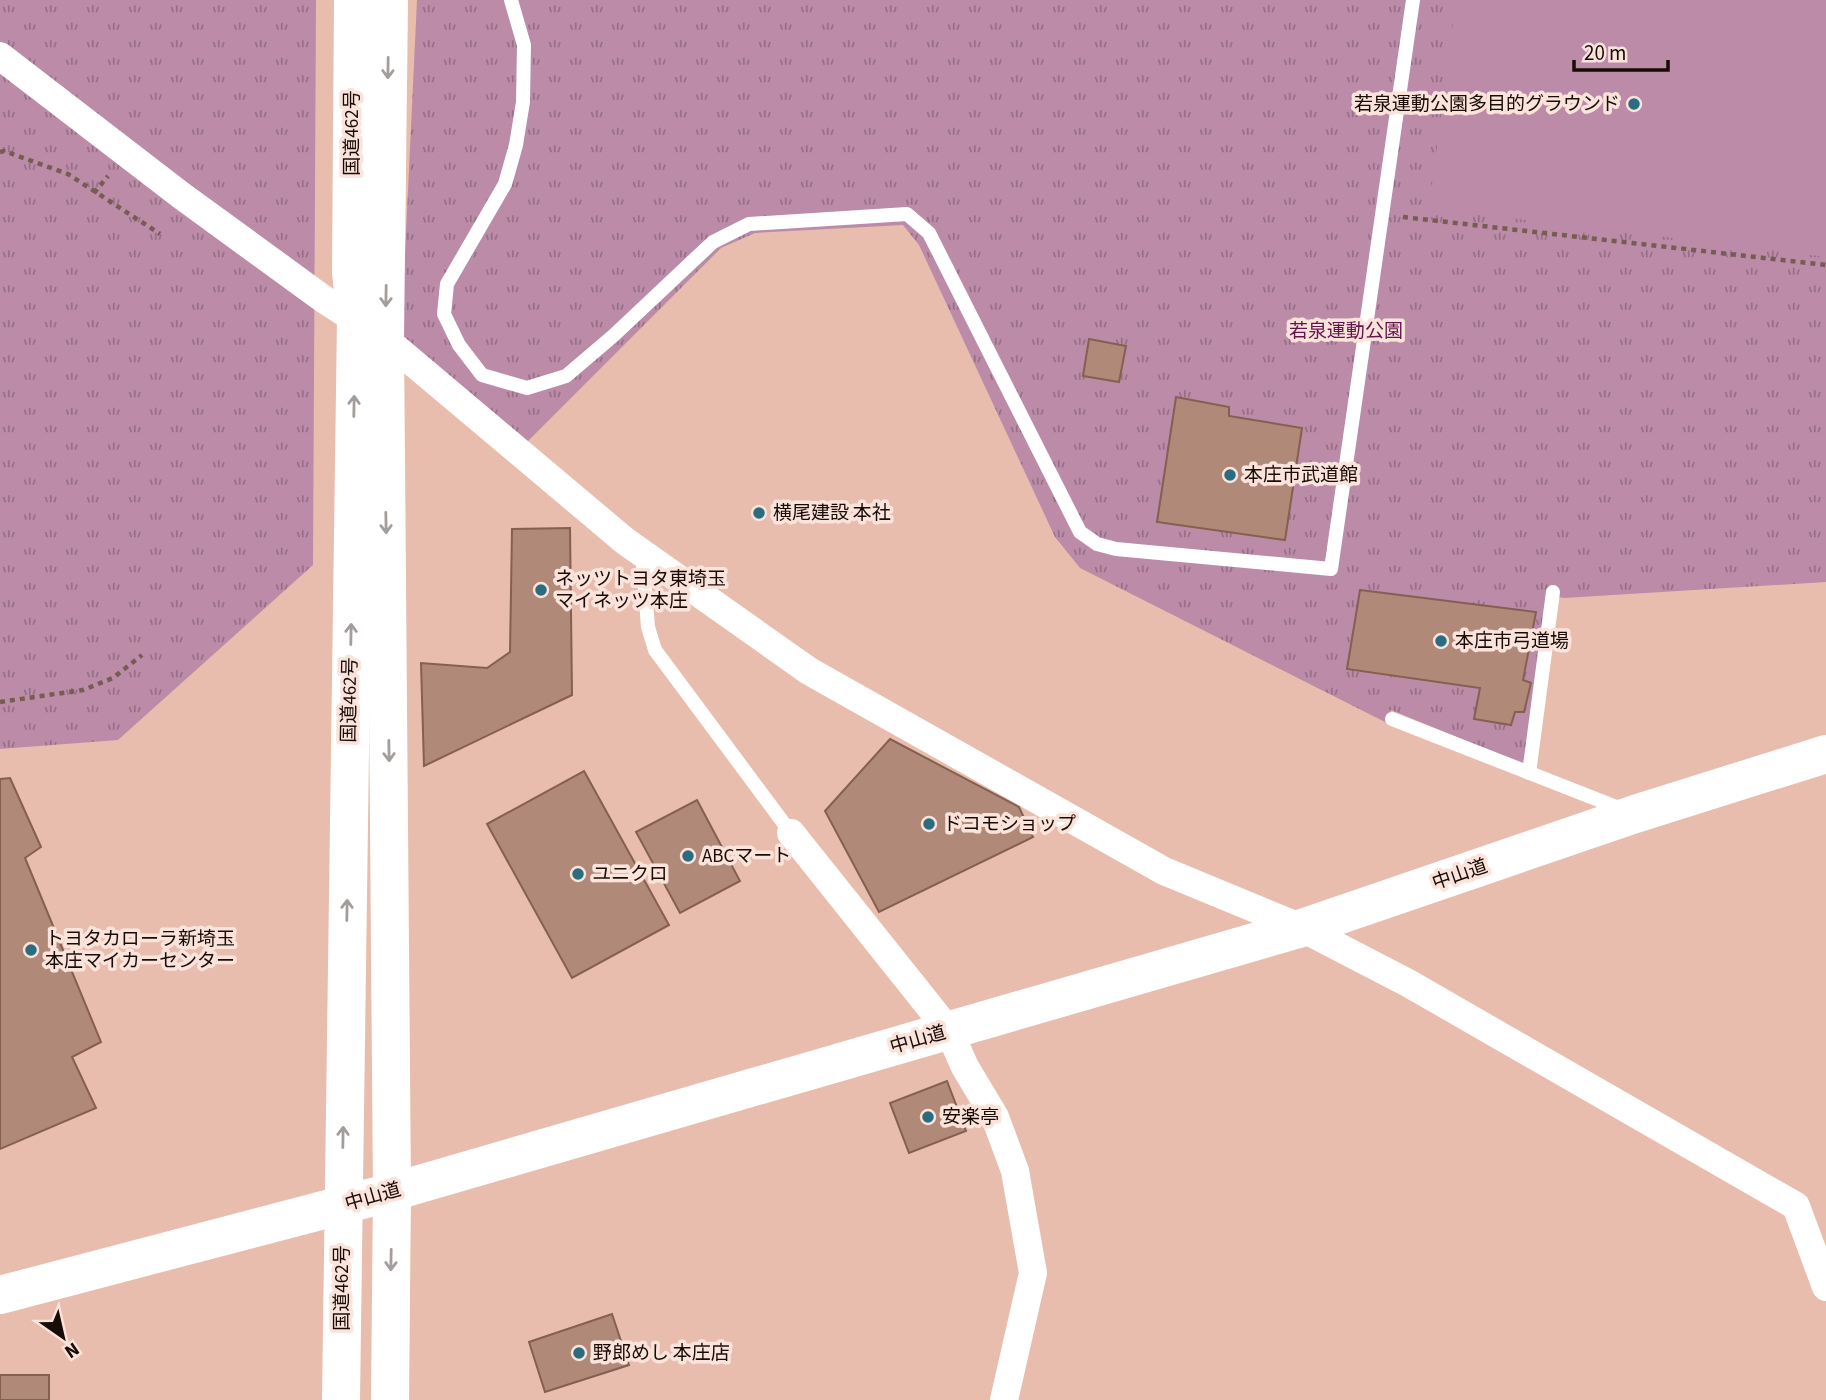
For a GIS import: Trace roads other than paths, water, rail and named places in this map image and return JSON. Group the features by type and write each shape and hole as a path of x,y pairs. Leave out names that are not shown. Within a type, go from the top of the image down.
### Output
{"highway":[{"name":"国道462号","path":"353,0 351,272 370,329 392,1192 390,1400"},
{"name":"国道462号","path":"341,1400 342,1206 370,329 389,0"},
{"name":"中山道","path":"0,1295 392,1192 1302,928 1635,814 1826,754"}],"street":[{"path":"0,56 182,196 322,298 370,329 642,553 809,671 1164,872 1302,928 1408,983 1796,1206 1826,1287"},
{"path":"791,833 949,1031 965,1067 995,1117 1015,1171 1033,1273 1004,1400"}],"lane":[{"path":"511,0 524,45 523,102 516,145 505,184 447,284 444,314 459,345 482,375 527,387 566,376 713,242 750,224 907,214 929,233 1080,532 1097,544 1107,546 1331,569 1413,0"},
{"path":"642,553 648,627 655,650 791,833"},
{"path":"1529,773 1553,592"},
{"path":"1392,719 1635,814"}],"place":[{"name":"若泉運動公園多目的グラウンド","path":"1634,104"},
{"name":"本庄市武道館","path":"1230,475"},
{"name":"横尾建設 本社","path":"759,513"},
{"name":"ネッツトヨタ東埼玉 マイネッツ本庄","path":"541,590"},
{"name":"本庄市弓道場","path":"1441,641"},
{"name":"ドコモショップ","path":"929,824"},
{"name":"ABCマート","path":"688,856"},
{"name":"ユニクロ","path":"578,874"},
{"name":"トヨタカローラ新埼玉 本庄マイカーセンター","path":"31,950"},
{"name":"安楽亭","path":"928,1117"},
{"name":"野郎めし 本庄店","path":"579,1353"}],"park label":[{"name":"若泉運動公園","path":"1346,331"}]}
